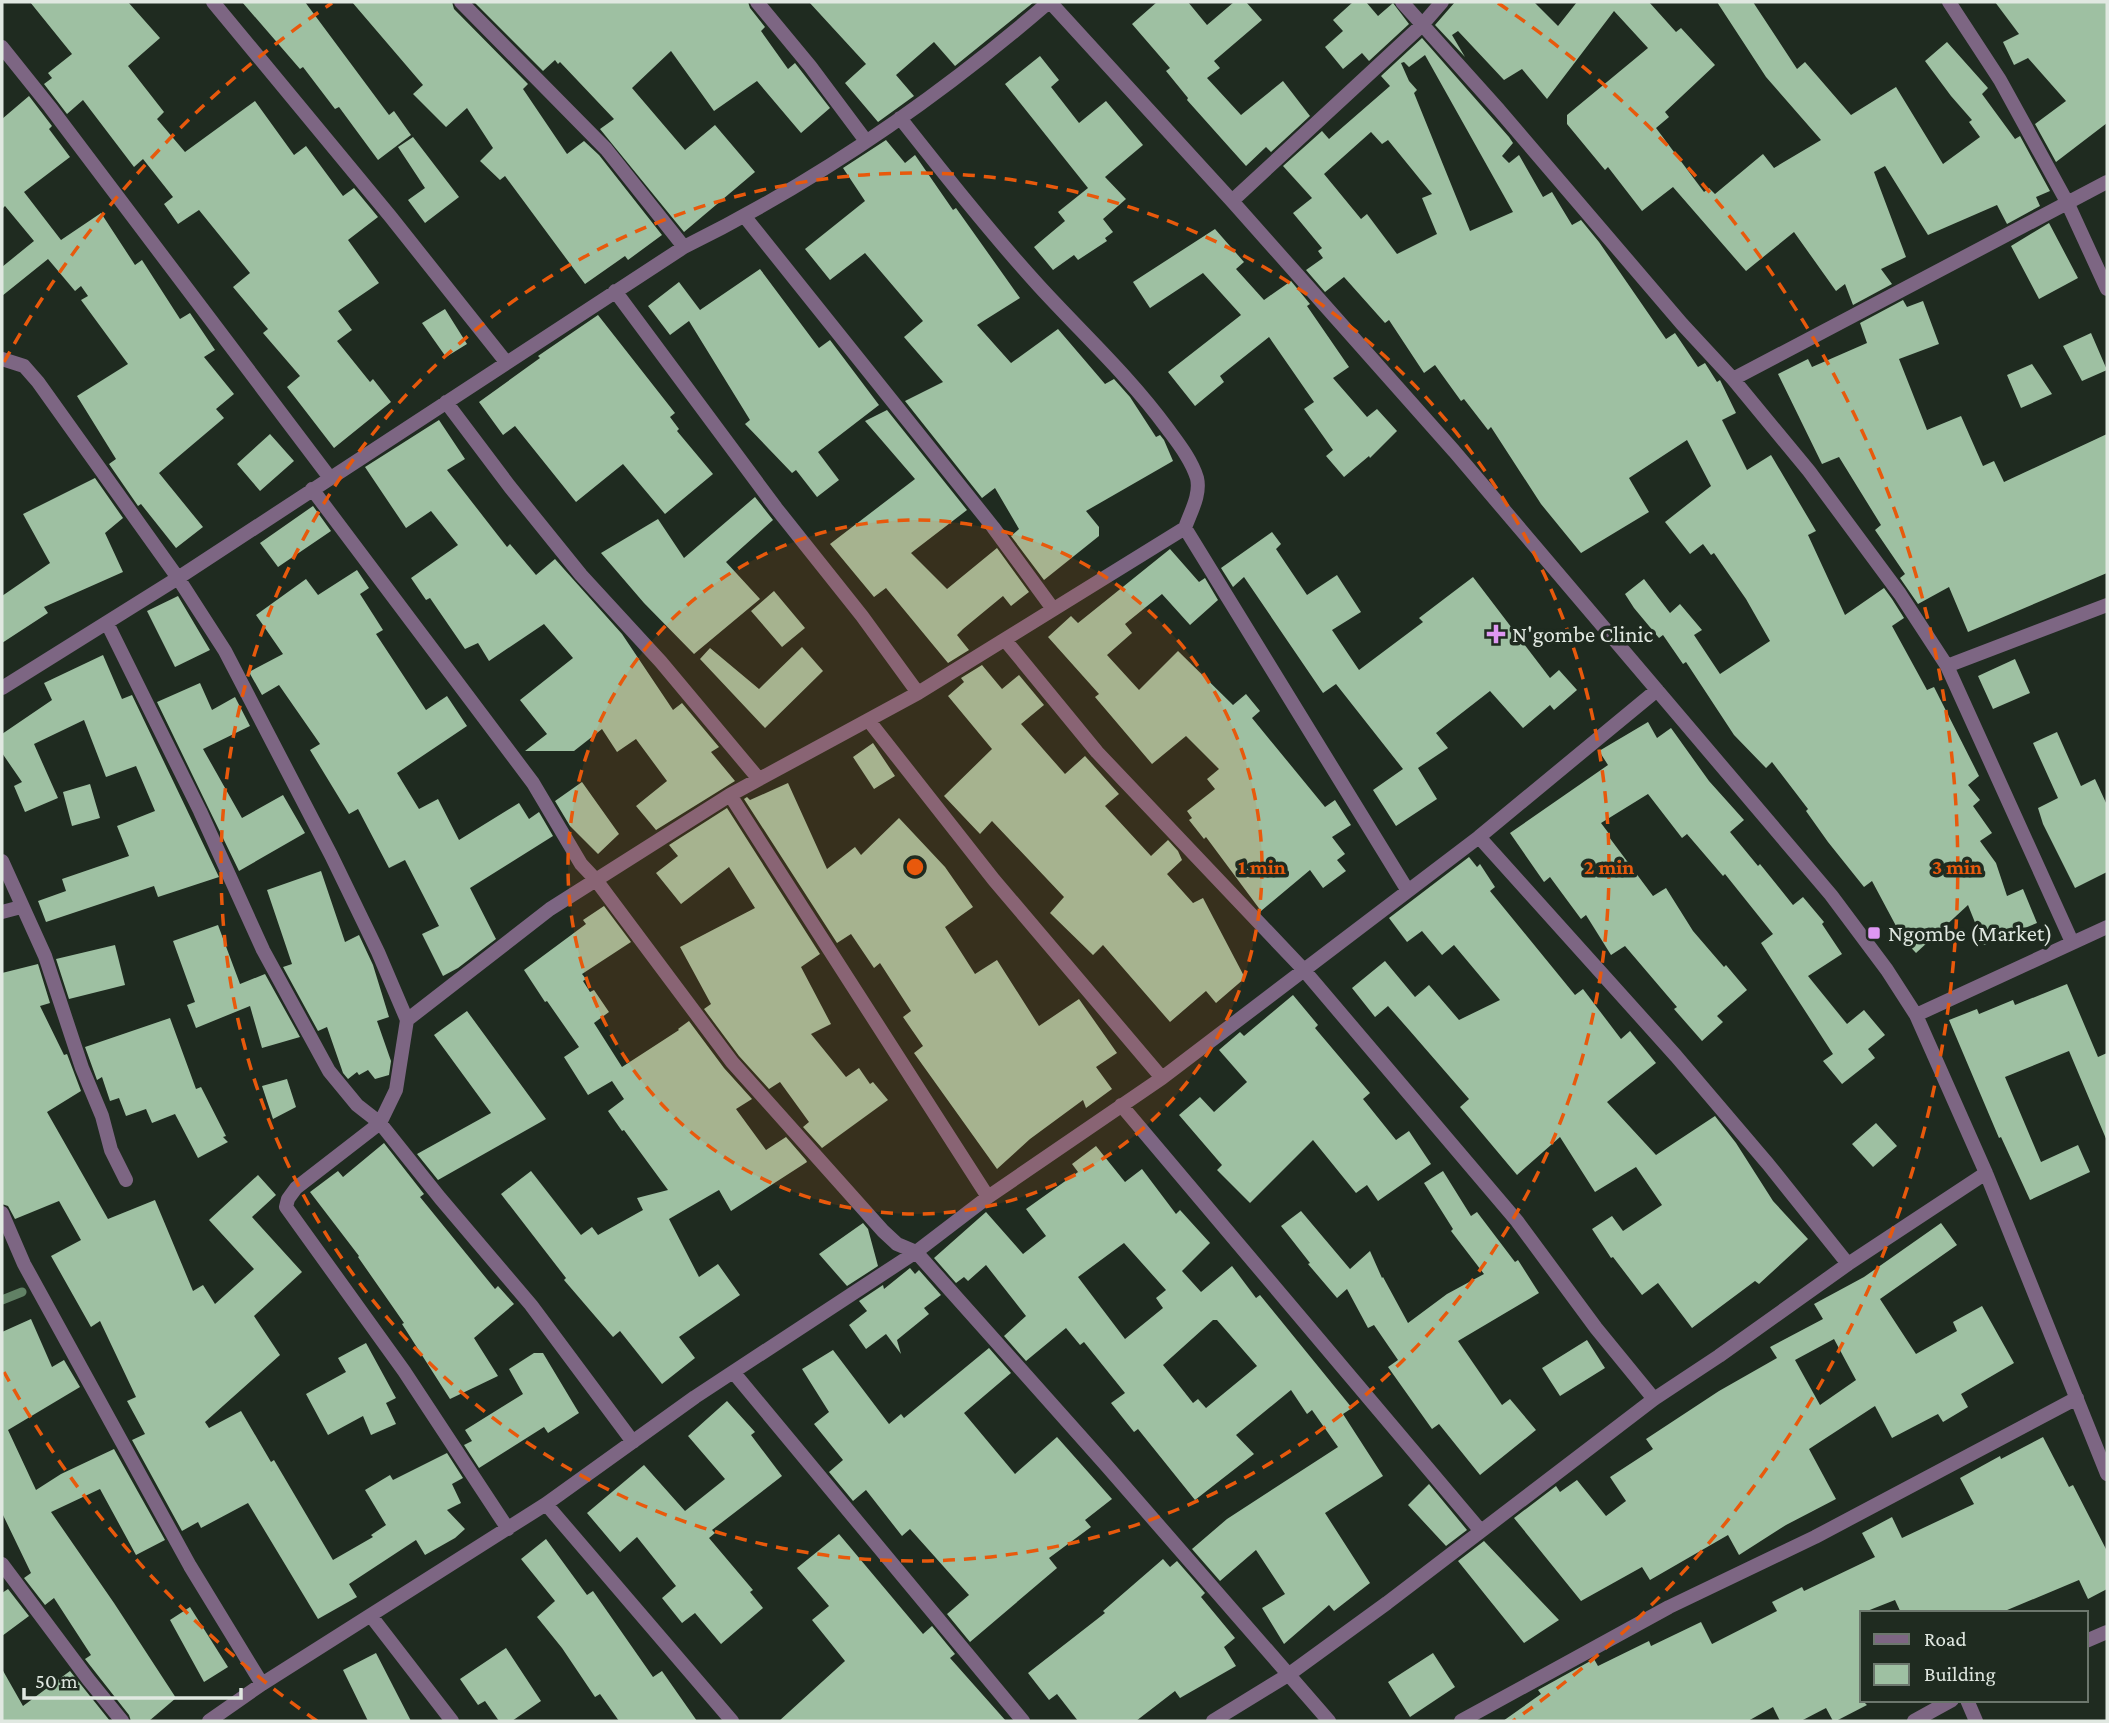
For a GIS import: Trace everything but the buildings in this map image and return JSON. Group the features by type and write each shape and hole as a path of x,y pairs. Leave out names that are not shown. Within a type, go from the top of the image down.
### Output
{"street":[{"path":"214,2 506,362"},
{"path":"461,2 606,149 684,247"},
{"path":"757,2 810,66 866,141"},
{"path":"2,688 178,578 615,290 684,247 745,217 866,141 966,71 1050,2 1232,201 1454,451 1831,895 1887,970 1916,1015 1986,1173 2107,1474"},
{"path":"1402,2 1733,379 1809,471 1900,594 1947,666 2072,942"},
{"path":"1232,201 1422,25 1442,2"},
{"path":"1949,2 2000,80 2067,202 2107,289"},
{"path":"2,47 330,478"},
{"path":"407,1020 551,909 730,795 918,693 1185,528 1198,492 1197,478 1184,451 1113,362 1039,287 973,210 900,118"},
{"path":"1733,379 2107,182"},
{"path":"745,217 993,527 1054,609"},
{"path":"615,290 776,508 862,616 918,693"},
{"path":"2,359 24,366 38,382 178,578 225,652 281,756 378,952 407,1020 396,1090 380,1124 296,1188 286,1207 391,1352 508,1529"},
{"path":"446,402 573,565 661,662 758,778"},
{"path":"312,489 533,783 581,864 596,880 739,1070 883,1231 897,1244 916,1252 1329,1721"},
{"path":"1185,528 1408,891"},
{"path":"1947,666 2107,605"},
{"path":"107,623 200,811 263,950 329,1071 350,1098 380,1124 531,1304 633,1441"},
{"path":"1005,640 1097,752 1303,969 1517,1222 1596,1328 1654,1399"},
{"path":"209,1721 262,1684 546,1504 695,1397 916,1252 988,1197 1162,1078 1479,837 1657,690"},
{"path":"869,721 986,870 1162,1078"},
{"path":"730,795 988,1197"},
{"path":"1479,837 1676,1056 1848,1264"},
{"path":"2,861 45,956 82,1068 102,1116 111,1150 125,1180"},
{"path":"2,912 21,907"},
{"path":"1916,1015 2107,928"},
{"path":"1121,1105 1480,1530"},
{"path":"1213,1721 1287,1675 1387,1603 1654,1399 1848,1264 1986,1173"},
{"path":"2,1213 24,1265 63,1336 190,1566 262,1684"},
{"path":"734,1373 1023,1721"},
{"path":"1461,1721 1669,1607 1815,1538 2077,1398"},
{"path":"546,1504 732,1721"},
{"path":"2,1564 122,1721"},
{"path":"371,1616 452,1721"},
{"path":"2088,1640 2107,1632"},
{"path":"1914,1721 1948,1702"},
{"path":"1968,1702 1976,1721"}],"waterway":[{"path":"2,1300 22,1292"}],"place":[{"name":"N'gombe Clinic","path":"1496,634"},
{"name":"Ngombe (Market)","path":"1874,933"}]}
